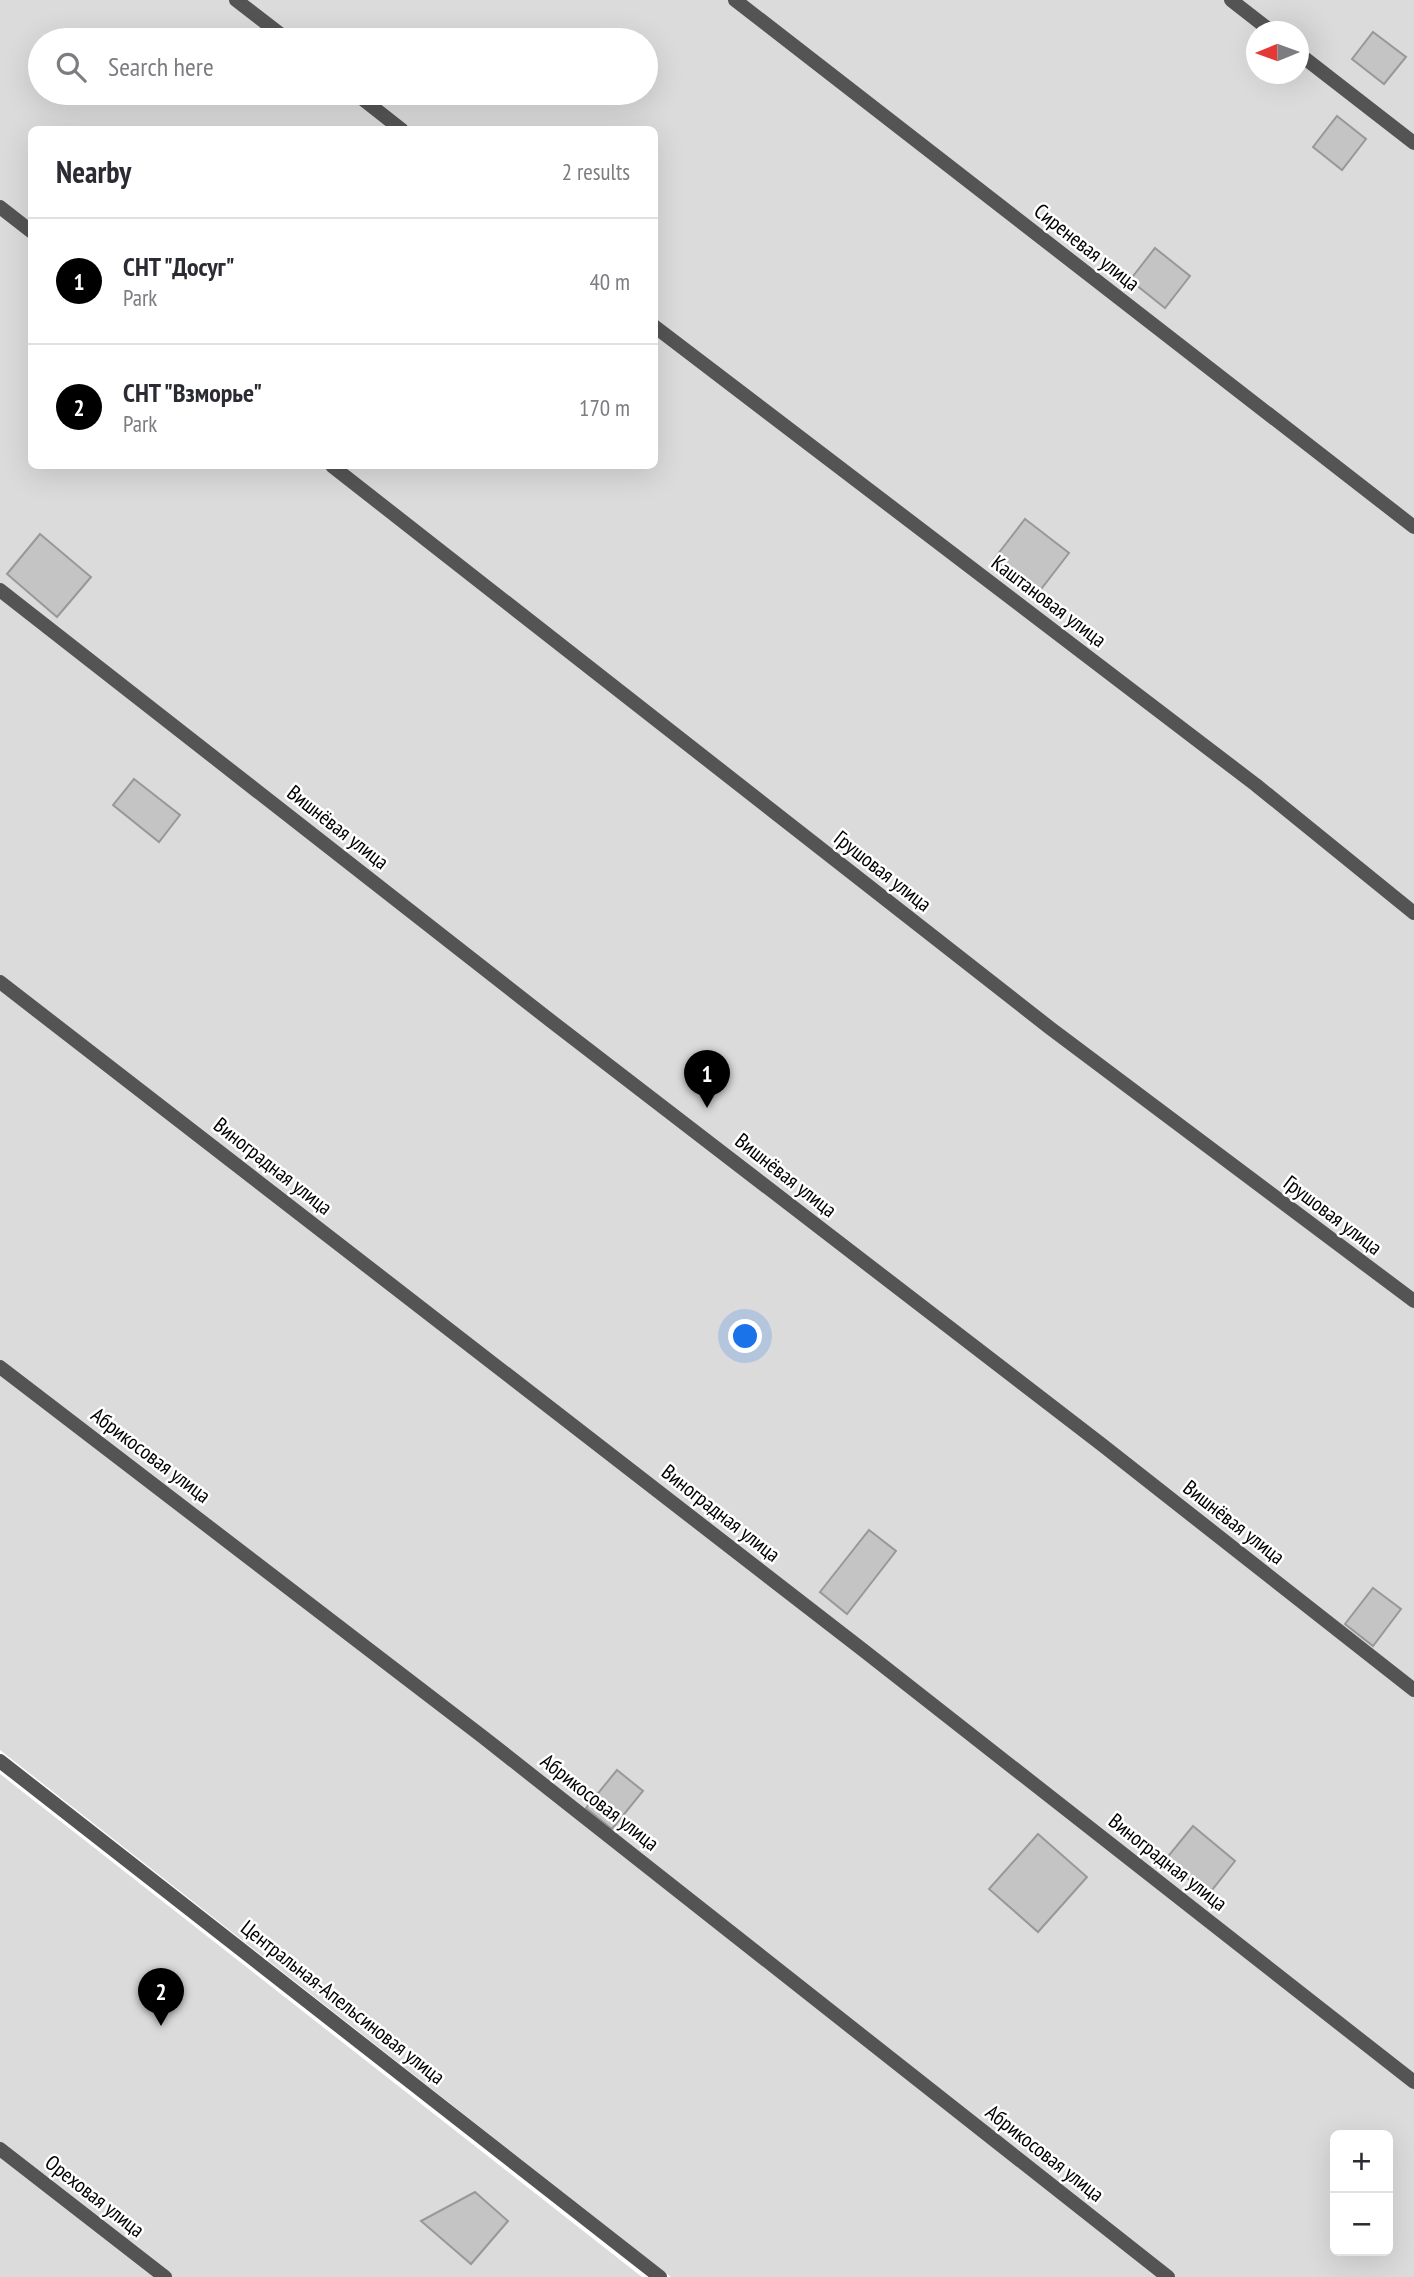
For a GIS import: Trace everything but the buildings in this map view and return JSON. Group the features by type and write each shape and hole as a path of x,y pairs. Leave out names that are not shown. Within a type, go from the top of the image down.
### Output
{"lane":[{"path":"236,0 272,28"},
{"name":"Сиреневая улица","path":"735,0 1414,527"},
{"path":"1231,0 1258,21"},
{"path":"1309,61 1414,142"},
{"path":"370,105 396,126"},
{"path":"0,207 28,229"},
{"name":"Каштановая улица","path":"658,329 1245,777 1414,913"},
{"name":"Грушовая улица","path":"336,469 1050,1028 1414,1301"},
{"name":"Вишнёвая улица","path":"0,590 1414,1690"},
{"name":"Виноградная улица","path":"0,982 863,1650 1414,2082"},
{"name":"Абрикосовая улица","path":"0,1367 483,1737 1168,2277"},
{"name":"Центральная-Апельсиновая улица","path":"0,1761 660,2277"},
{"name":"Ореховая улица","path":"0,2149 165,2277"}],"shaded area":[{"path":"0,0 1414,0 1414,2277 671,2277 0,1750"},
{"path":"0,1774 642,2277 0,2277"}],"place":[{"name":"СНТ \"Досуг\"","path":"707,1108"},
{"name":"СНТ \"Взморье\"","path":"161,2026"}]}
